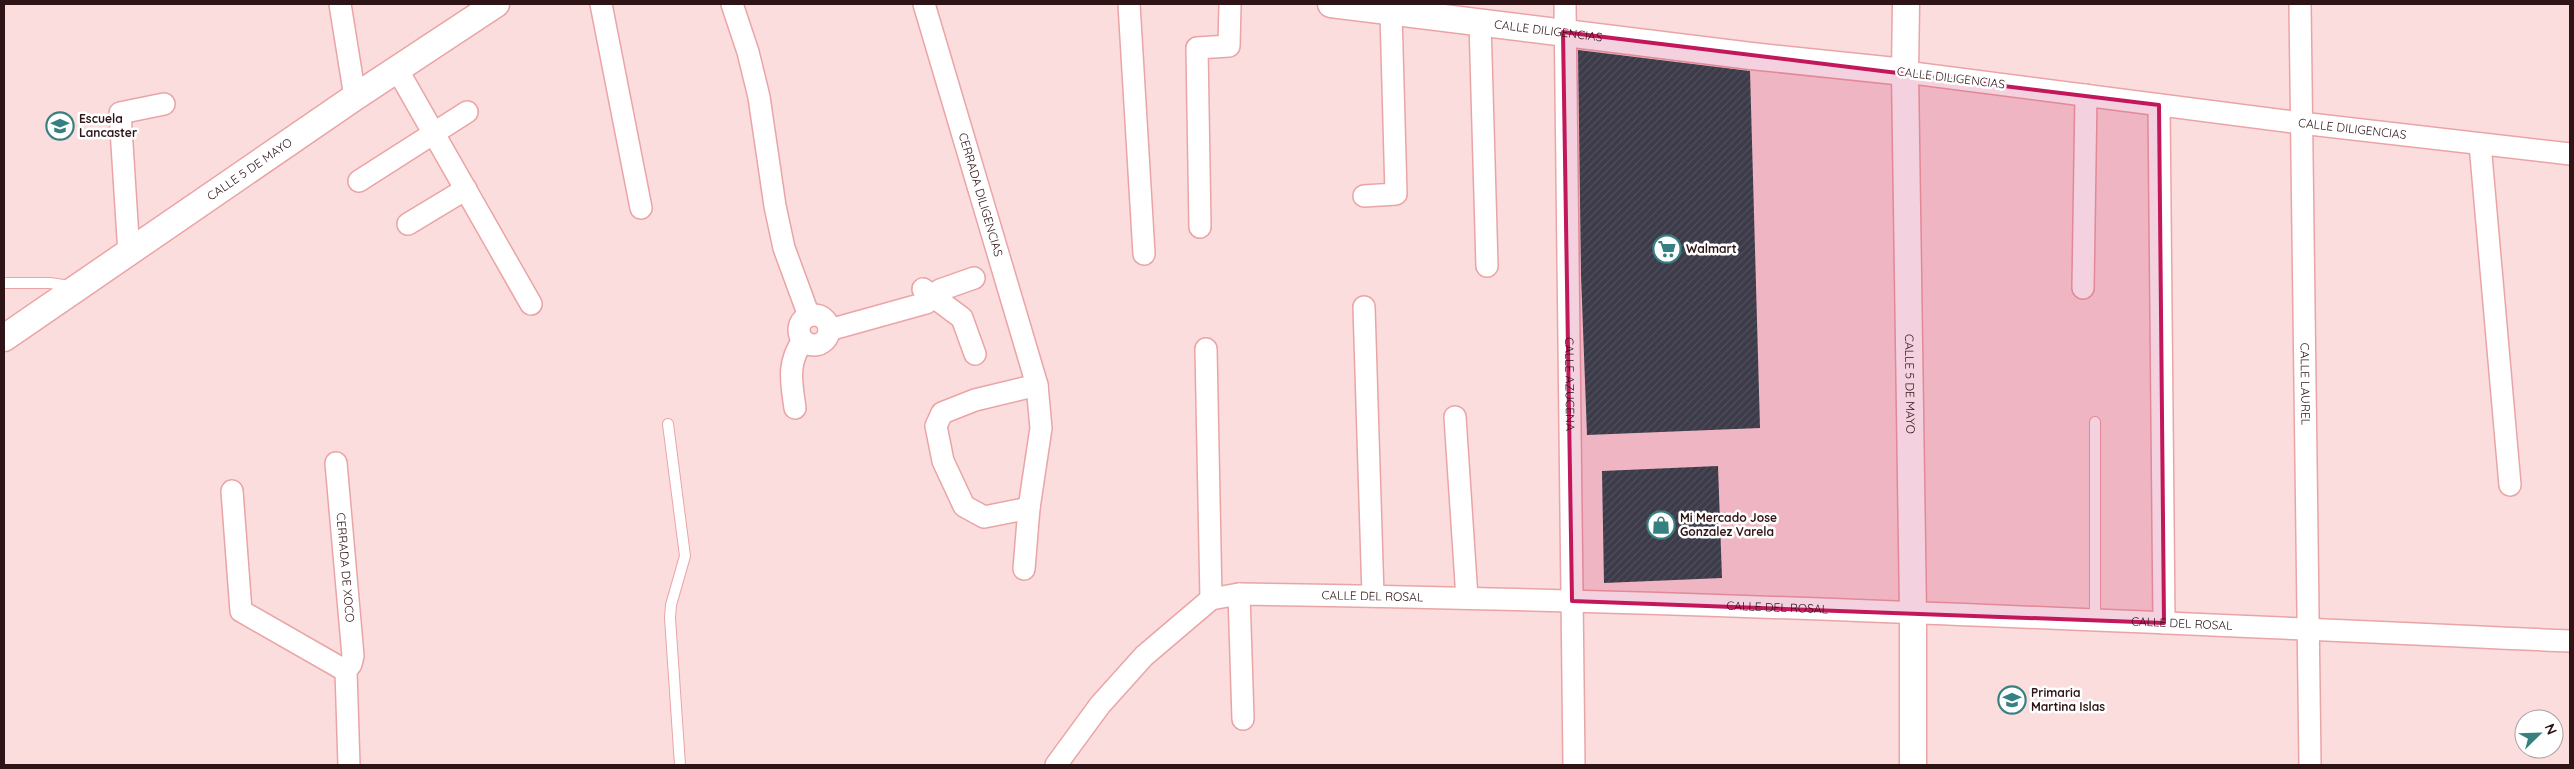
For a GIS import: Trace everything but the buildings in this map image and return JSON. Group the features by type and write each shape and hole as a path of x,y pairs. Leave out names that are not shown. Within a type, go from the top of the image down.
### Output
{"street":[{"path":"340,4 355,97"},
{"name":"CALLE 5 DE MAYO","path":"4,338 129,254 355,97 496,4"},
{"path":"600,4 642,208"},
{"path":"732,4 748,52 759,97 775,206 784,248 821,322 824,341 819,344 807,344 802,340 794,354 790,371 795,408"},
{"name":"CERRADA DILIGENCIAS","path":"924,4 1037,385 1041,428 1029,508 1024,569"},
{"path":"1129,4 1144,254"},
{"path":"1200,227 1197,48 1229,46 1230,4"},
{"name":"CALLE DILIGENCIAS","path":"1331,4 1391,13 1480,22 1751,56 1905,72 2301,123 2570,154"},
{"name":"CALLE AZUCENA","path":"1564,4 1574,765"},
{"name":"CALLE 5 DE MAYO","path":"1906,4 1905,72 1913,612 1913,765"},
{"name":"CALLE LAUREL","path":"2300,4 2310,629 2310,765"},
{"path":"1364,196 1396,194 1391,13"},
{"path":"1480,22 1487,266"},
{"path":"398,69 532,304"},
{"path":"2084,288 2086,95"},
{"path":"129,254 120,113 164,104"},
{"path":"2159,105 2164,623"},
{"path":"359,181 467,112"},
{"path":"2480,144 2510,486"},
{"path":"408,224 466,189"},
{"path":"821,322 932,292 974,278"},
{"path":"932,292 962,318 975,354"},
{"path":"1364,307 1374,596"},
{"path":"1206,349 1212,599"},
{"path":"1029,508 984,517 964,506 942,461 936,426 942,413 975,400 1037,385"},
{"path":"1455,417 1467,598"},
{"name":"CERRADA DE XOCO","path":"336,463 353,656 351,664 346,671 349,765"},
{"path":"232,491 241,610 346,671"},
{"path":"1239,594 1243,719"},
{"name":"CALLE DEL ROSAL","path":"1056,765 1100,704 1144,656 1212,599 1239,594 1467,598 1913,612 2570,641"}],"lane":[{"path":"4,283 50,284 79,288"},
{"path":"2095,422 2095,620"},
{"path":"668,424 685,556 671,606 670,618 680,765"}],"highlighted area":[{"path":"1563,32 2159,105 2164,623 1572,601"}],"place":[{"name":"Escuela Lancaster","path":"60,126"},
{"name":"Walmart","path":"1667,249"},
{"name":"Mi Mercado Jose Gonzalez Varela","path":"1661,525"},
{"name":"Primaria Martina Islas","path":"2012,700"}]}
